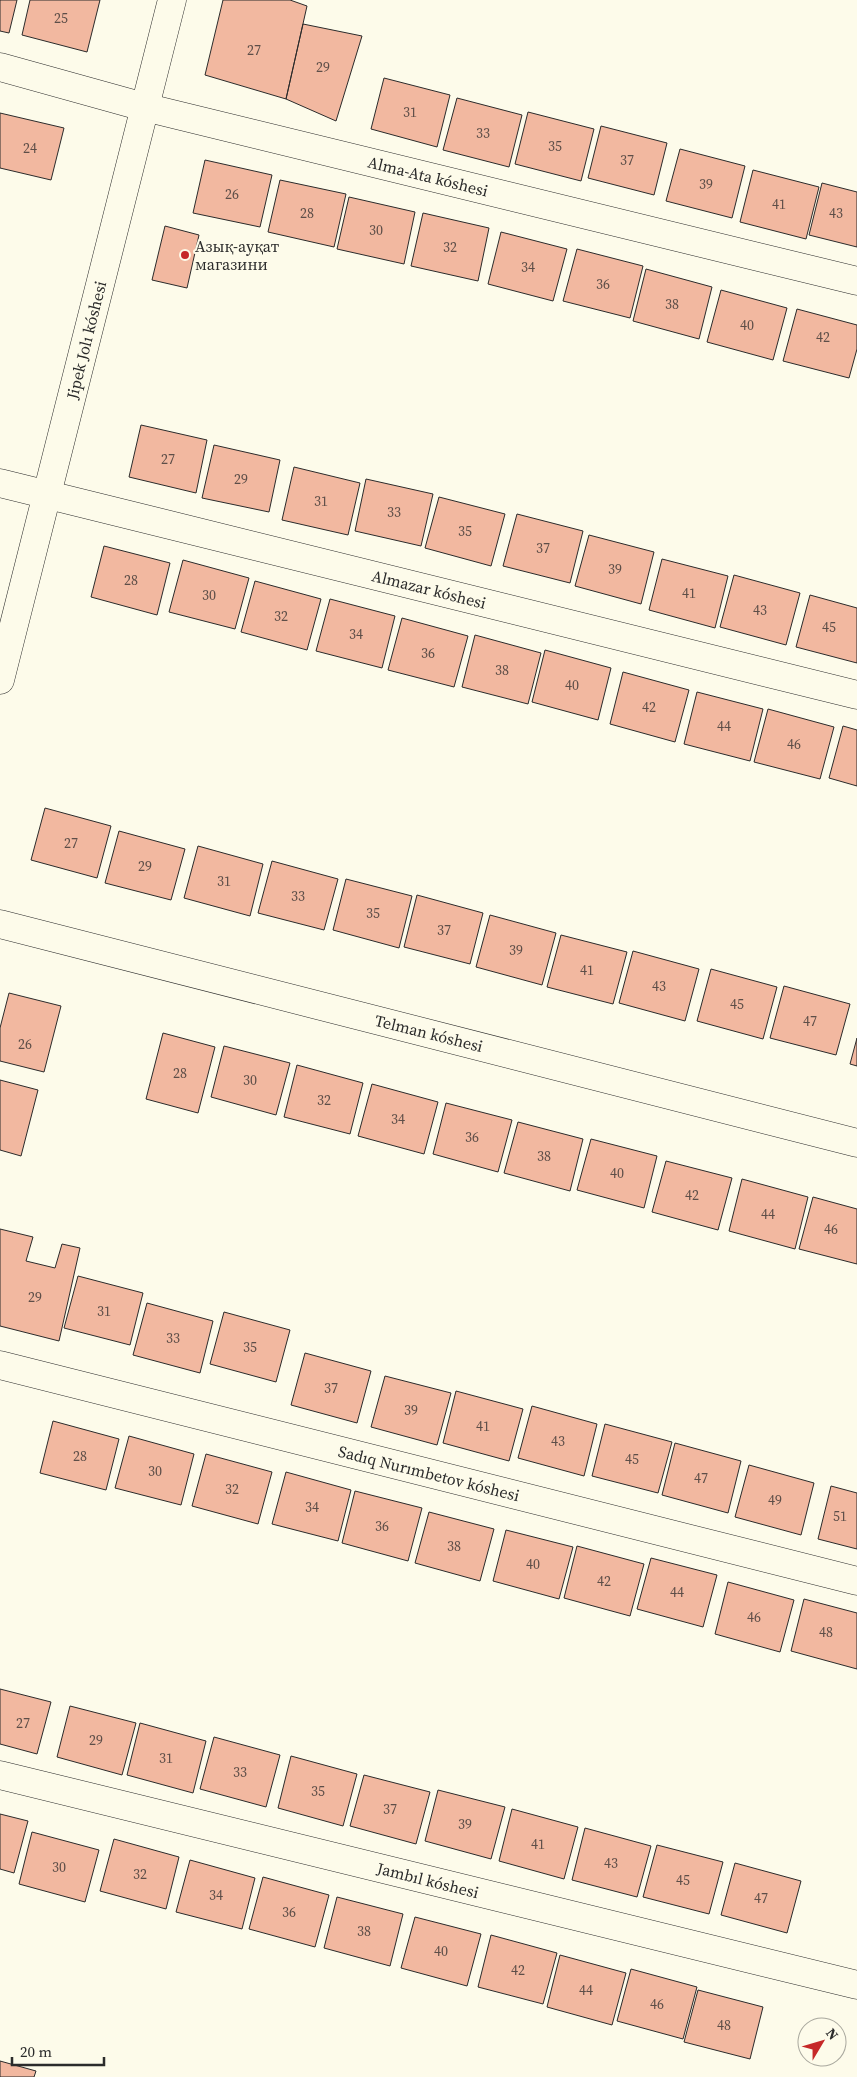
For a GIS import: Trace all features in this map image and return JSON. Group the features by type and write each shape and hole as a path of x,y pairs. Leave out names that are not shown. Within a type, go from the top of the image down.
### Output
{"street":[{"name":"Jipek Jolı kóshesi","path":"0,680 172,0"},
{"name":"Alma-Ata kóshesi","path":"0,67 144,107 857,281"},
{"name":"Almazar kóshesi","path":"0,483 857,695"},
{"name":"Telman kóshesi","path":"0,924 857,1143"},
{"name":"Sadıq Nurımbetov kóshesi","path":"0,1365 857,1581"},
{"name":"Jambıl kóshesi","path":"0,1775 857,1985"}],"building":[{"path":"0,0 17,0 9,33 0,31"},
{"path":"30,0 100,0 87,52 22,35"},
{"path":"223,0 290,0 307,6 286,99 205,75"},
{"path":"303,24 362,36 336,121 286,99"},
{"path":"384,78 450,95 437,147 371,129"},
{"path":"457,98 522,115 509,167 443,150"},
{"path":"528,112 594,129 581,181 515,164"},
{"path":"0,113 64,128 51,180 0,168"},
{"path":"601,126 667,143 654,195 588,178"},
{"path":"680,149 745,166 732,218 666,201"},
{"path":"205,160 272,175 260,227 193,213"},
{"path":"753,170 819,187 806,239 740,222"},
{"path":"280,180 346,194 334,247 268,232"},
{"path":"822,183 857,192 857,247 809,235"},
{"path":"349,197 415,212 404,264 337,249"},
{"path":"423,213 489,228 478,281 411,266"},
{"path":"165,226 199,235 187,288 152,280"},
{"path":"501,232 567,249 553,301 488,284"},
{"path":"577,249 643,266 630,318 563,301"},
{"path":"646,269 712,287 699,339 633,321"},
{"path":"721,290 787,308 773,360 707,342"},
{"path":"797,309 857,325 857,349 849,378 783,361"},
{"path":"141,425 207,440 196,493 129,477"},
{"path":"214,445 280,460 269,512 202,498"},
{"path":"294,467 360,483 348,535 282,520"},
{"path":"366,479 433,494 421,546 355,531"},
{"path":"439,497 505,514 491,566 425,548"},
{"path":"517,514 583,531 570,583 503,566"},
{"path":"589,535 654,552 641,604 575,586"},
{"path":"104,546 170,563 157,615 91,597"},
{"path":"662,559 728,576 715,628 649,610"},
{"path":"183,560 249,578 235,629 169,612"},
{"path":"734,575 800,593 786,645 720,627"},
{"path":"255,581 321,599 307,650 241,632"},
{"path":"810,595 857,608 857,663 796,647"},
{"path":"330,599 395,616 382,668 316,651"},
{"path":"402,618 468,636 454,687 388,670"},
{"path":"475,635 541,653 528,704 462,687"},
{"path":"545,650 611,668 598,720 532,702"},
{"path":"623,672 689,690 675,742 610,724"},
{"path":"697,692 763,709 750,761 684,744"},
{"path":"768,709 834,727 820,779 754,762"},
{"path":"843,726 857,730 857,786 829,778"},
{"path":"45,808 111,826 97,878 31,860"},
{"path":"119,831 185,849 171,900 105,883"},
{"path":"198,846 263,864 250,916 184,898"},
{"path":"272,861 338,879 324,930 258,913"},
{"path":"346,879 412,896 399,948 333,930"},
{"path":"417,895 483,913 470,964 404,947"},
{"path":"490,915 556,933 542,985 476,967"},
{"path":"561,935 627,952 613,1004 547,987"},
{"path":"633,951 699,969 685,1021 619,1003"},
{"path":"711,969 777,987 763,1039 697,1021"},
{"path":"784,986 850,1004 836,1055 770,1038"},
{"path":"9,993 61,1006 44,1072 0,1061 0,1028"},
{"path":"163,1033 215,1047 198,1113 146,1099"},
{"path":"857,1038 857,1066 850,1064"},
{"path":"224,1046 290,1063 276,1115 211,1097"},
{"path":"297,1065 363,1083 350,1134 284,1117"},
{"path":"0,1080 38,1090 21,1156 0,1150"},
{"path":"372,1084 438,1102 424,1154 358,1136"},
{"path":"446,1103 512,1120 498,1172 433,1154"},
{"path":"518,1122 583,1139 570,1191 504,1173"},
{"path":"591,1139 657,1156 644,1208 577,1190"},
{"path":"666,1161 732,1178 718,1230 652,1212"},
{"path":"742,1179 808,1197 795,1249 729,1231"},
{"path":"813,1197 857,1209 857,1264 799,1249"},
{"path":"0,1229 33,1237 26,1261 55,1268 62,1244 80,1248 59,1341 0,1326"},
{"path":"78,1276 143,1293 130,1345 64,1328"},
{"path":"147,1303 213,1321 200,1373 133,1355"},
{"path":"224,1312 290,1330 276,1382 210,1364"},
{"path":"305,1353 371,1371 357,1423 291,1405"},
{"path":"385,1376 451,1393 437,1445 371,1427"},
{"path":"456,1391 523,1409 509,1461 443,1443"},
{"path":"532,1406 597,1424 584,1476 518,1458"},
{"path":"53,1421 119,1439 106,1490 40,1473"},
{"path":"605,1424 672,1442 658,1493 592,1476"},
{"path":"129,1436 194,1454 181,1505 115,1488"},
{"path":"675,1443 741,1461 728,1513 662,1495"},
{"path":"206,1454 272,1472 258,1524 192,1506"},
{"path":"749,1465 814,1483 801,1535 735,1517"},
{"path":"286,1472 351,1490 338,1541 272,1524"},
{"path":"831,1486 857,1493 857,1549 818,1539"},
{"path":"355,1491 422,1508 408,1561 342,1543"},
{"path":"429,1512 494,1529 480,1581 415,1563"},
{"path":"506,1530 573,1547 559,1599 493,1581"},
{"path":"577,1546 644,1564 630,1616 564,1598"},
{"path":"651,1558 717,1575 703,1627 637,1609"},
{"path":"728,1582 794,1600 780,1652 715,1634"},
{"path":"804,1599 857,1613 857,1669 791,1651"},
{"path":"0,1689 51,1702 37,1754 0,1744"},
{"path":"70,1706 136,1723 122,1775 57,1757"},
{"path":"140,1723 206,1741 193,1793 127,1775"},
{"path":"214,1737 280,1755 266,1807 200,1789"},
{"path":"291,1756 357,1774 343,1826 278,1808"},
{"path":"364,1775 430,1792 416,1844 350,1826"},
{"path":"438,1790 505,1807 491,1859 425,1841"},
{"path":"512,1809 578,1827 564,1879 499,1861"},
{"path":"0,1814 28,1821 14,1873 0,1869"},
{"path":"585,1828 651,1846 637,1897 572,1880"},
{"path":"32,1832 99,1850 85,1902 19,1884"},
{"path":"114,1839 179,1857 166,1909 100,1891"},
{"path":"657,1845 723,1862 709,1914 643,1897"},
{"path":"190,1860 255,1878 242,1929 176,1912"},
{"path":"735,1863 801,1881 787,1933 721,1915"},
{"path":"263,1877 329,1895 315,1947 249,1929"},
{"path":"337,1897 403,1914 390,1966 324,1948"},
{"path":"415,1917 481,1934 467,1986 401,1968"},
{"path":"491,1935 557,1953 543,2004 478,1987"},
{"path":"560,1955 626,1973 612,2025 547,2007"},
{"path":"631,1969 697,1987 683,2039 617,2021"},
{"path":"698,1990 763,2007 750,2059 684,2042"},
{"path":"0,2061 36,2071 34,2077 0,2077"}],"place":[{"name":"Азық-ауқат магазини","path":"185,255"}]}
